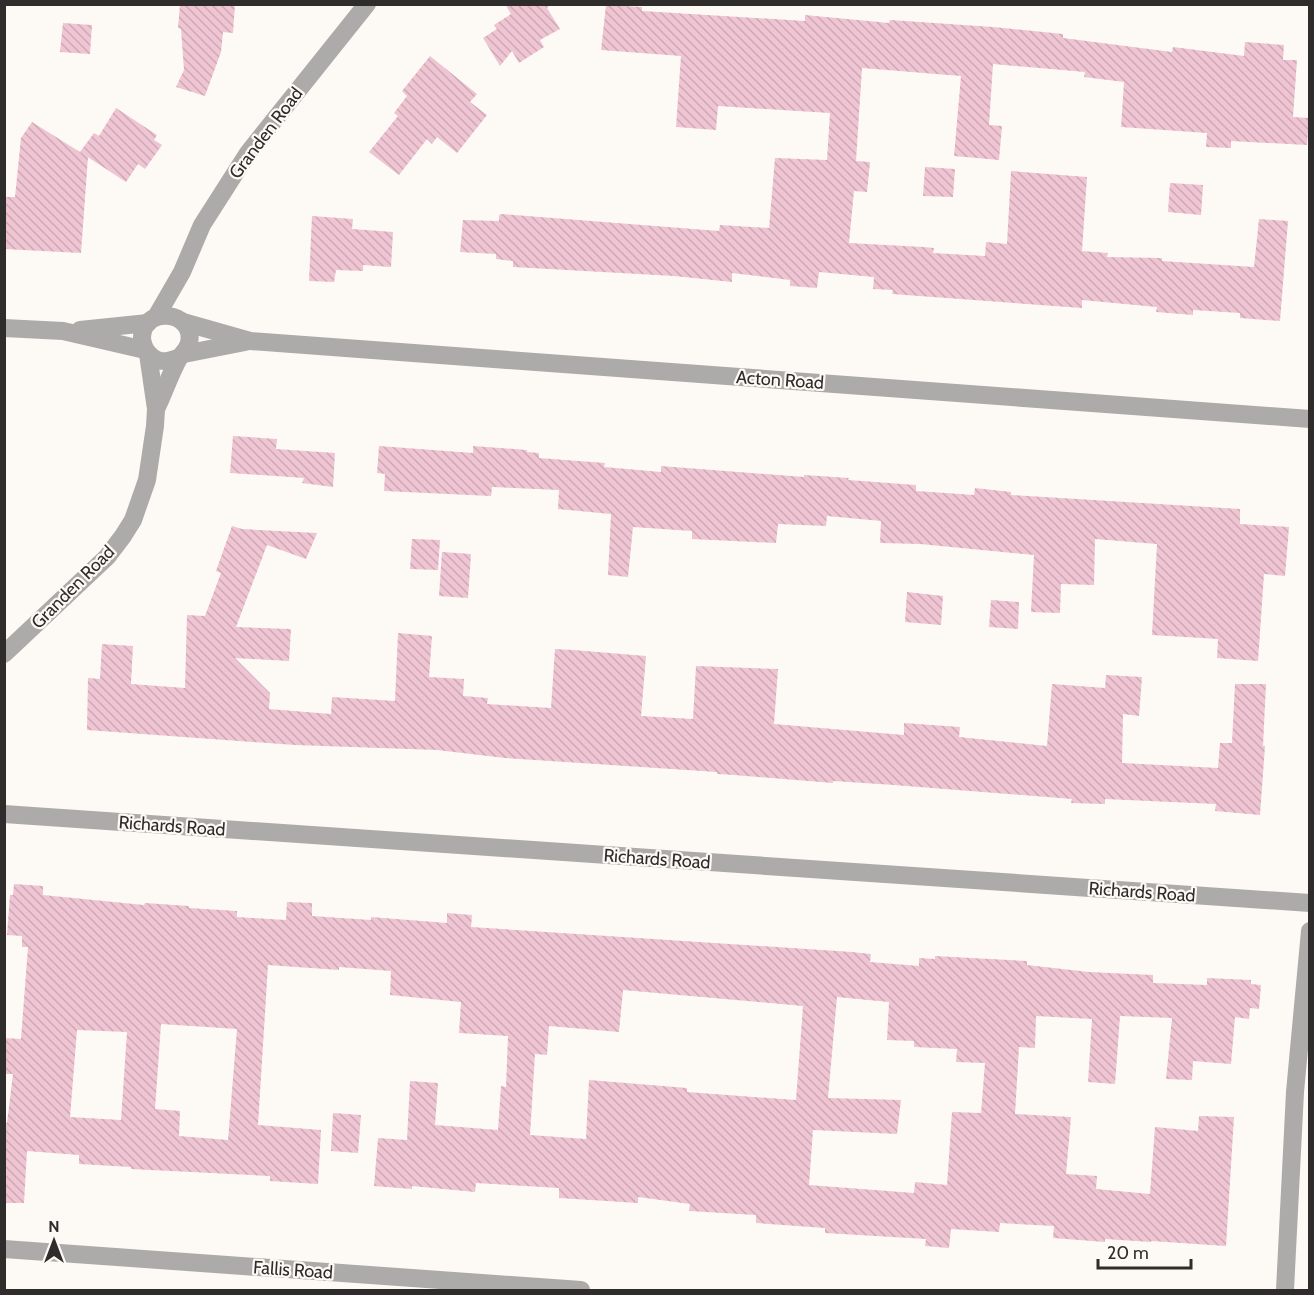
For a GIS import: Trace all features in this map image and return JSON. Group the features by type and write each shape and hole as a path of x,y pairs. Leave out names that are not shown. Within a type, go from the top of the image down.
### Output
{"street":[{"name":"Granden Road","path":"152,320 182,272 202,225 248,153 367,4"},
{"name":"Granden Road","path":"181,321 182,272"},
{"path":"4,328 63,332 147,352 161,362 171,362 182,356 188,345 189,336 181,321 166,315 152,320 63,332"},
{"path":"147,352 142,336 152,320"},
{"name":"Acton Road","path":"181,321 250,341 1310,419"},
{"name":"Acton Road","path":"182,356 250,341"},
{"name":"Granden Road","path":"4,654 78,586 123,537 141,501 147,480 156,409 147,352"},
{"name":"Granden Road","path":"156,409 182,356"},
{"name":"Richards Road","path":"4,814 1310,903"},
{"path":"1285,1290 1295,1092 1310,931"},
{"name":"Fallis Road","path":"4,1249 581,1290"}],"building":[{"path":"180,4 235,4 233,33 223,32 221,52 205,96 176,87 184,70 181,29 178,28"},
{"path":"505,4 550,4 547,8 560,29 540,40 544,47 519,63 512,51 500,66 483,38 497,29 494,25 511,14"},
{"path":"606,5 642,7 642,11 805,21 805,15 889,23 890,20 993,27 1063,34 1063,38 1172,52 1173,47 1244,56 1245,42 1284,45 1283,60 1297,60 1293,117 1309,118 1307,145 1231,141 1231,148 1206,147 1207,133 1121,127 1124,82 1084,77 1085,72 993,64 989,125 1002,126 999,160 954,156 961,76 862,68 856,161 870,162 867,192 854,191 849,243 934,248 933,253 985,256 986,242 1007,244 1011,171 1087,177 1082,251 1108,253 1107,257 1162,258 1162,261 1254,267 1259,219 1288,221 1280,321 1240,318 1240,313 1193,310 1193,315 1156,312 1157,307 1082,300 1082,308 892,294 893,290 873,289 874,277 819,272 817,288 790,286 790,280 732,273 732,282 674,276 513,267 513,261 496,259 496,254 460,252 463,220 499,221 499,215 502,214 719,231 720,225 769,228 775,158 827,160 830,113 718,106 716,130 676,127 681,56 601,50"},
{"path":"63,23 92,25 90,54 60,52"},
{"path":"430,56 477,94 470,102 487,115 457,153 437,137 432,144 427,139 399,175 369,152 398,116 394,113 407,96 402,91"},
{"path":"116,108 157,135 154,140 162,145 145,169 138,164 126,182 80,152 94,133 99,136"},
{"path":"32,122 88,157 81,253 4,249 4,197 15,197 21,138"},
{"path":"925,167 955,169 953,197 923,196"},
{"path":"1170,183 1203,185 1201,215 1168,212"},
{"path":"312,216 353,219 352,229 393,232 391,267 363,265 363,271 336,270 334,282 309,281"},
{"path":"233,436 277,439 276,449 335,453 333,487 302,483 304,478 230,473"},
{"path":"379,446 473,453 473,446 527,450 527,452 539,453 539,458 605,463 604,467 661,472 661,466 804,477 804,475 916,485 916,491 974,495 975,488 1011,492 1011,495 1240,509 1240,524 1289,527 1285,576 1264,574 1258,661 1217,658 1218,639 1152,635 1157,544 1095,539 1094,585 1061,584 1060,613 1031,612 1034,555 920,544 880,543 881,521 827,516 826,526 778,524 776,543 692,539 692,531 633,527 628,577 608,575 611,514 558,509 559,490 492,487 491,496 384,491 385,474 377,473"},
{"path":"232,526 242,529 317,533 306,559 267,545 236,627 291,629 289,661 235,658 270,693 269,709 331,714 332,697 395,701 398,633 432,636 429,677 464,679 463,696 488,698 487,704 551,708 555,649 573,650 646,656 641,716 693,719 696,666 778,669 774,724 904,735 904,723 960,727 959,737 1047,746 1052,684 1105,688 1106,675 1142,677 1139,716 1123,714 1122,763 1218,768 1220,743 1232,743 1235,684 1266,684 1263,746 1265,746 1260,815 1215,811 1216,804 1105,799 1105,804 1071,803 1072,799 505,758 437,750 295,745 87,730 88,678 100,679 102,644 133,646 131,684 185,688 187,615 205,616 221,573 216,571"},
{"path":"412,539 440,540 438,570 410,569"},
{"path":"442,552 471,554 468,598 439,596"},
{"path":"907,592 943,596 941,625 905,622"},
{"path":"991,600 1019,602 1018,629 989,627"},
{"path":"14,884 43,886 43,895 144,905 145,903 189,906 189,908 237,911 237,917 286,920 287,902 312,903 312,916 371,920 371,917 447,923 447,913 472,915 471,927 852,952 871,954 870,962 919,966 919,958 935,959 935,956 1027,961 1027,965 1089,972 1153,975 1153,983 1207,985 1207,978 1251,980 1251,984 1261,985 1259,1009 1250,1008 1249,1019 1235,1017 1231,1064 1193,1061 1192,1080 1166,1079 1172,1018 1120,1016 1115,1084 1088,1082 1092,1019 1036,1016 1035,1048 1019,1047 1015,1114 1071,1117 1066,1174 1097,1176 1096,1189 1150,1194 1155,1127 1198,1131 1199,1116 1234,1117 1226,1246 1053,1238 1054,1226 1000,1223 999,1232 951,1229 949,1248 925,1246 926,1239 825,1233 825,1228 756,1223 756,1215 689,1211 690,1204 638,1197 638,1203 559,1198 559,1188 476,1183 475,1192 412,1186 412,1189 374,1186 378,1138 407,1140 410,1081 438,1083 435,1125 498,1130 501,1086 506,1087 508,1036 459,1033 461,1002 390,995 391,971 339,967 339,970 268,965 258,1125 321,1130 318,1184 270,1181 270,1176 79,1164 79,1155 27,1151 24,1203 4,1203 4,1122 7,1123 13,1074 4,1074 4,1038 21,1039 28,947 22,947 22,936 7,935 10,895 13,895","holes":["623,990 803,1006 796,1100 687,1092 687,1088 589,1080 586,1139 530,1135 535,1054 547,1055 549,1026 619,1032","837,997 889,1002 887,1040 914,1041 914,1047 957,1049 956,1062 985,1063 981,1113 952,1112 947,1185 915,1182 914,1193 809,1185 813,1130 897,1134 901,1100 828,1098","161,1024 237,1029 228,1140 179,1136 180,1111 155,1109","77,1030 127,1032 121,1120 70,1117"]},
{"path":"333,1113 361,1115 358,1153 331,1151"}]}
